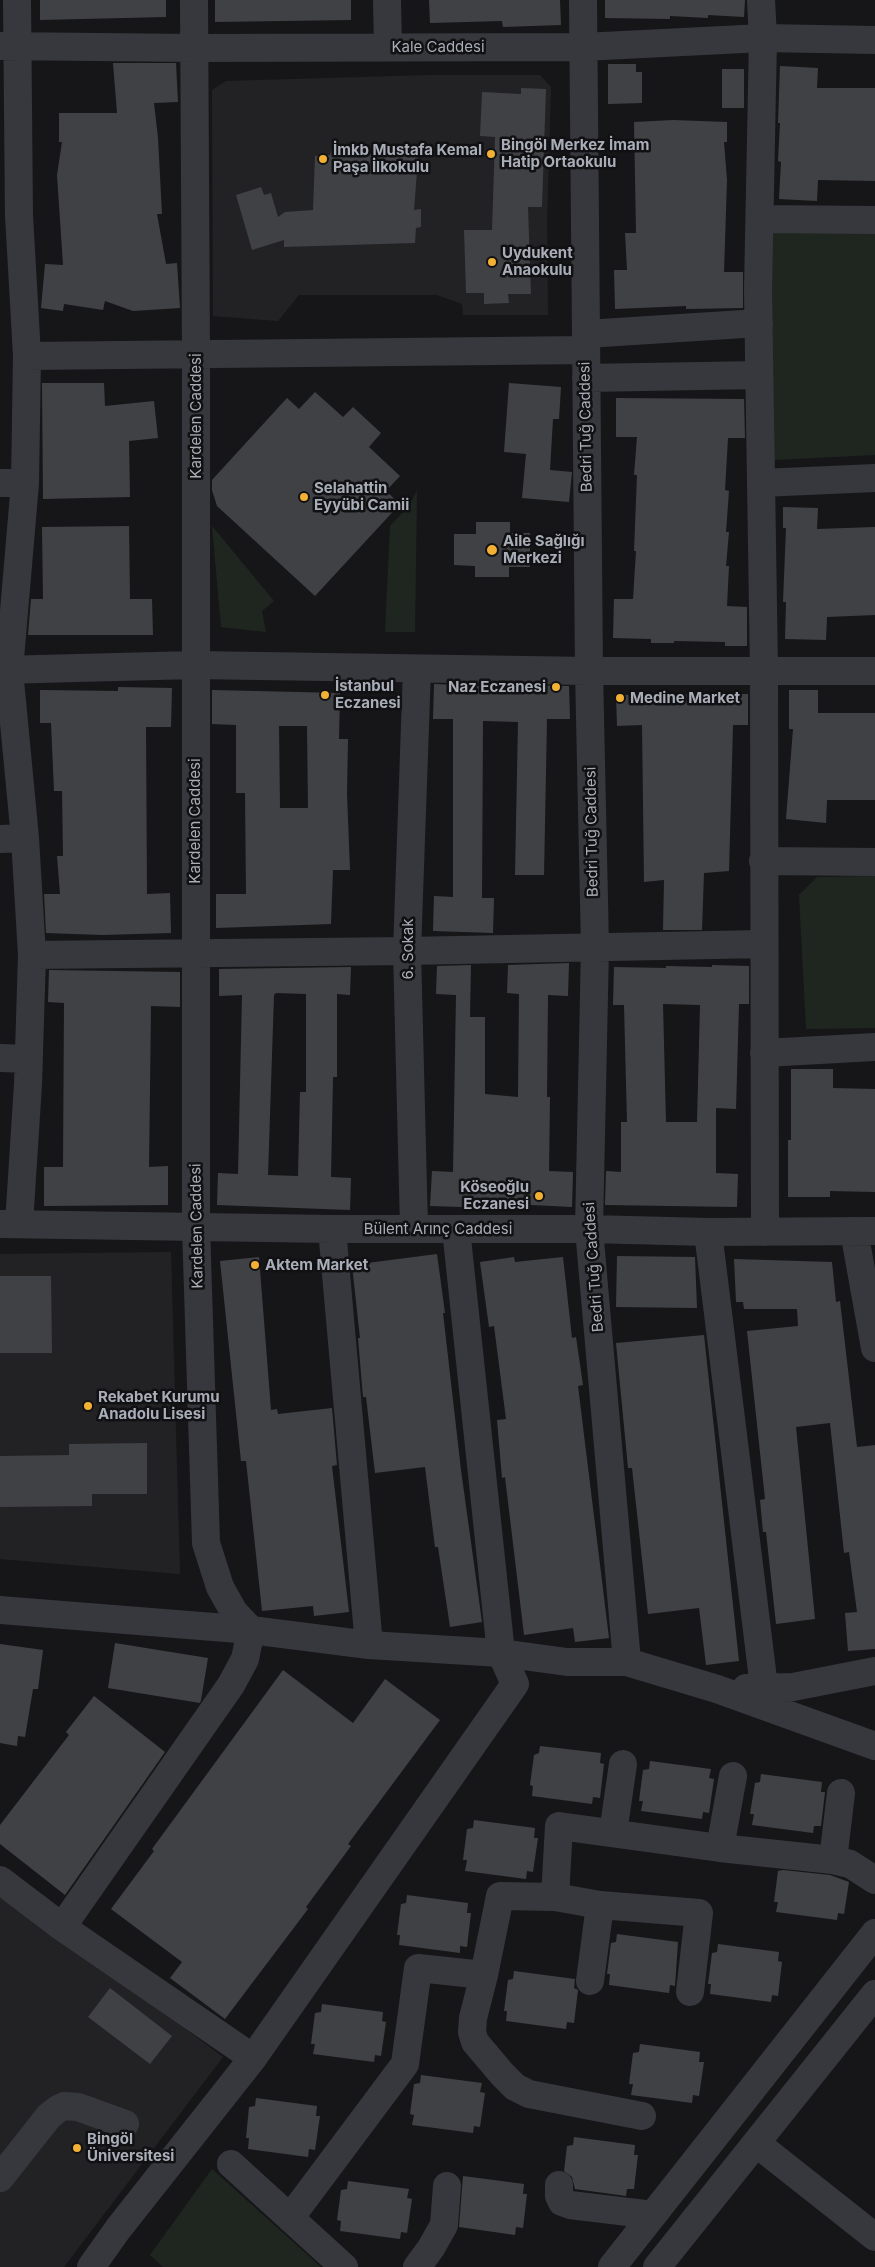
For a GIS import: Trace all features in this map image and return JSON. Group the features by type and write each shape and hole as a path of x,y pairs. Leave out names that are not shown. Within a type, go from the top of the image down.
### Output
{"street":[{"path":"9,1224 28,1084 32,954 12,838 5,670 12,483 27,356 10,215 9,46 17,0"},
{"name":"Kardelen Caddesi","path":"194,0 196,1226 206,1543 220,1587 234,1612 251,1630"},
{"path":"387,0 388,47"},
{"name":"Bedri Tuğ Caddesi","path":"583,0 588,671 595,947 588,1229 627,1662"},
{"path":"761,0 763,38 759,375 764,671 765,1232"},
{"name":"Kale Caddesi","path":"9,46 194,48 583,47 763,38 875,40"},
{"path":"760,219 875,220"},
{"path":"27,356 586,342 759,323"},
{"path":"586,378 759,375"},
{"path":"761,483 875,478"},
{"path":"5,670 195,665 588,671 875,670"},
{"name":"6. Sokak","path":"414,1228 407,951 417,669"},
{"path":"763,861 875,862"},
{"path":"32,954 195,954 763,944"},
{"path":"764,1053 875,1047"},
{"path":"0,1058 28,1059"},
{"name":"Bülent Arınç Caddesi","path":"9,1224 332,1229 588,1229 708,1232 865,1231"},
{"path":"332,1229 369,1645"},
{"path":"91,2267 118,2229 253,2058 515,1684 501,1653 456,1229"},
{"path":"865,1231 875,1348"},
{"path":"708,1232 767,1698"},
{"path":"0,1610 251,1630 369,1645 501,1653 566,1662 627,1662 717,1689 767,1698 875,1746"},
{"path":"62,1927 231,1685 245,1659 251,1630"},
{"path":"767,1698 792,1687 875,1671"},
{"path":"613,1834 623,1764"},
{"path":"720,1848 733,1776"},
{"path":"833,1860 841,1793"},
{"path":"555,1897 560,1826 720,1848 833,1860 850,1864 875,1880"},
{"path":"0,1880 62,1927 253,2058"},
{"path":"642,2116 529,2094 516,2087 502,2074 475,2042 472,2032 473,2018 500,1896 555,1897 600,1904 699,1913 690,1992"},
{"path":"590,1980 600,1904"},
{"path":"612,2267 875,1933"},
{"path":"290,2218 405,2064 418,1968 484,1975"},
{"path":"657,2267 875,1994"},
{"path":"0,2178 49,2116 64,2106 78,2107 125,2124"},
{"path":"756,2143 875,2237"},
{"path":"231,2164 344,2267"},
{"path":"559,2185 558,2196 562,2202 570,2205 653,2215"},
{"path":"417,2267 431,2248 444,2225 447,2186"}],"shaded area":[{"name":"İmkb Mustafa Kemal Paşa İlkokulu","path":"430,75 540,75 551,87 547,222 548,315 463,315 462,304 437,295 299,295 278,321 213,316 212,90 226,81"},
{"path":"875,231 875,455 772,460 772,232"},
{"path":"417,490 415,632 385,632 390,526 410,505"},
{"path":"212,526 274,601 262,611 266,632 221,627"},
{"path":"875,876 875,1028 806,1029 799,895 817,877"},
{"name":"Rekabet Kurumu Anadolu Lisesi","path":"171,1252 180,1574 0,1559 0,1254"},
{"name":"Bingöl Üniversitesi","path":"0,1890 223,2057 64,2267 0,2267"},
{"path":"212,2169 321,2267 163,2267 150,2255"}],"building":[{"path":"40,0 166,0 166,17 40,20"},
{"path":"215,0 351,0 351,20 215,22"},
{"path":"429,0 560,0 561,25 503,27 502,21 430,23"},
{"path":"605,0 745,0 744,17 708,15 708,18 670,16 670,19 605,18"},
{"path":"113,63 176,63 178,102 154,103 162,214 157,214 166,264 177,263 180,308 133,311 105,301 103,310 64,304 63,311 41,308 45,264 63,265 57,175 62,142 59,142 59,113 117,113"},
{"path":"608,64 636,64 636,72 642,72 642,103 608,104"},
{"path":"780,66 818,68 817,88 875,88 875,181 818,180 817,201 779,199 781,162 778,161"},
{"path":"722,69 744,69 744,108 722,108"},
{"path":"521,88 546,89 542,207 528,207 531,294 508,294 509,303 484,304 484,293 466,293 464,230 492,230 495,137 480,136 482,92 521,94"},
{"path":"673,120 727,122 727,142 724,142 727,180 724,272 743,272 743,308 686,309 686,306 615,309 614,270 627,270 625,233 636,233 634,122"},
{"path":"419,146 414,210 421,209 421,227 416,228 415,243 284,247 284,240 252,250 236,195 261,187 264,195 271,193 278,217 285,212 313,210 315,156 330,155 332,148 356,148 355,155 393,153 396,147"},
{"path":"42,383 104,383 105,406 154,401 158,438 129,441 130,497 43,499"},
{"path":"509,383 561,387 559,419 553,419 550,470 572,472 569,502 522,498 526,454 504,452"},
{"name":"Selahattin Eyyübi Camii","path":"315,392 343,417 353,407 381,433 369,447 400,476 386,491 400,504 315,596 217,506 212,490 212,480 287,398 299,409"},
{"path":"616,398 744,399 745,438 728,438 725,490 729,491 726,532 729,532 726,566 729,566 727,606 747,607 747,646 725,646 725,642 674,641 674,643 651,643 651,639 613,638 614,599 633,599 637,475 634,475 637,437 616,437"},
{"path":"783,507 818,508 817,529 875,527 875,615 827,617 826,640 785,639 786,602 783,602 786,528 783,528"},
{"name":"Aile Sağlığı Merkezi","path":"476,522 510,522 510,533 530,533 530,567 509,567 509,577 475,577 475,566 454,565 454,534 476,534"},
{"path":"129,526 130,599 152,599 153,635 28,635 31,599 43,599 42,527"},
{"path":"434,684 508,687 508,685 569,686 570,719 547,719 544,875 515,875 518,722 483,721 482,898 494,898 493,933 433,931 434,896 453,897 453,719 433,719"},
{"path":"118,687 172,688 171,727 146,727 147,894 170,893 171,933 102,935 46,933 44,894 60,894 57,856 63,856 62,791 54,791 51,723 40,723 40,690 118,691"},
{"path":"212,690 340,693 339,739 348,739 347,794 350,870 333,870 331,924 216,928 216,894 246,894 245,793 236,793 236,725 212,724","holes":["279,726 307,726 308,808 280,808"]},
{"path":"789,690 818,690 818,713 875,713 875,800 827,800 826,823 786,819 793,729 789,729"},
{"path":"748,694 748,725 733,725 729,871 704,873 702,930 663,930 664,880 644,882 642,725 617,726 616,695"},
{"path":"569,963 568,996 548,995 547,1097 550,1097 549,1171 573,1172 572,1207 491,1203 491,1208 430,1206 432,1171 453,1172 456,995 436,994 437,966 471,965 470,1017 485,1017 485,1094 518,1097 519,994 507,993 508,965"},
{"path":"712,965 749,966 749,1004 739,1004 736,1109 716,1108 716,1173 738,1174 737,1207 605,1205 606,1171 621,1172 621,1122 627,1122 624,1005 613,1005 614,967 712,967","holes":["663,1004 700,1005 697,1122 666,1122"]},
{"path":"351,967 350,995 337,994 337,1077 333,1077 331,1177 351,1178 350,1210 217,1205 218,1173 238,1174 242,995 219,996 219,969","holes":["276,993 306,994 306,1092 300,1092 298,1176 268,1175 274,995"]},
{"path":"49,970 180,972 180,1007 151,1006 149,1167 168,1166 168,1205 44,1206 44,1167 63,1167 64,1003 48,1002"},
{"path":"791,1069 833,1069 833,1088 875,1089 875,1192 830,1191 830,1197 788,1197 788,1140 791,1140"},
{"path":"437,1254 461,1470 482,1622 450,1627 438,1547 435,1547 425,1467 375,1473 366,1397 363,1397 358,1338 360,1338 352,1265"},
{"path":"617,1256 695,1257 697,1308 616,1307"},
{"path":"259,1257 271,1410 277,1409 278,1414 332,1408 337,1465 332,1466 349,1612 314,1616 313,1606 262,1611 246,1461 241,1461 220,1261"},
{"path":"514,1257 515,1262 563,1257 572,1338 576,1337 583,1385 578,1386 609,1638 575,1642 573,1628 524,1635 505,1477 502,1478 497,1420 506,1419 494,1326 489,1327 480,1262"},
{"path":"734,1259 832,1262 836,1302 840,1301 857,1447 875,1445 875,1649 848,1651 845,1613 857,1612 849,1552 844,1553 830,1423 796,1427 815,1619 776,1624 766,1532 763,1532 760,1500 765,1499 747,1331 798,1326 797,1309 744,1309 743,1302 736,1302"},
{"path":"0,1276 51,1276 52,1353 0,1353"},
{"path":"704,1335 739,1661 706,1665 699,1608 648,1614 632,1468 628,1468 616,1343"},
{"path":"147,1443 147,1494 92,1494 92,1506 0,1507 0,1456 69,1455 69,1444"},
{"path":"115,1643 208,1658 200,1703 108,1688"},
{"path":"0,1644 43,1650 38,1689 33,1689 25,1737 18,1736 17,1746 0,1743"},
{"path":"283,1670 353,1723 385,1679 440,1720 348,1844 351,1846 306,1907 308,1909 225,2019 170,1978 182,1962 111,1909 154,1851 152,1849"},
{"path":"94,1696 165,1752 65,1895 0,1844 0,1825 69,1735 66,1732"},
{"path":"540,1746 601,1753 600,1763 604,1764 600,1798 593,1797 592,1804 532,1796 533,1786 530,1785 534,1755 539,1753"},
{"path":"650,1761 711,1769 709,1778 714,1779 709,1813 703,1812 702,1819 641,1811 643,1801 639,1801 643,1770 649,1769"},
{"path":"761,1774 822,1782 821,1792 825,1792 821,1826 814,1826 813,1833 752,1825 754,1814 750,1814 755,1783 760,1782"},
{"path":"474,1820 535,1828 534,1838 538,1838 533,1872 527,1871 526,1879 465,1871 467,1860 463,1860 467,1829 473,1828"},
{"path":"778,1871 830,1875 849,1882 844,1914 838,1913 837,1920 776,1912 778,1902 774,1902"},
{"path":"407,1895 468,1903 467,1913 471,1913 467,1947 460,1946 460,1953 399,1945 400,1935 397,1935 401,1904 406,1903"},
{"path":"617,1934 678,1942 675,1986 670,1985 669,1993 609,1985 610,1974 607,1974 611,1943 616,1942"},
{"path":"718,1944 779,1952 778,1961 782,1962 778,1996 772,1995 771,2002 710,1994 711,1984 708,1984 712,1953 717,1952"},
{"path":"514,1971 575,1979 574,1988 578,1990 574,2023 567,2022 566,2029 506,2021 507,2011 504,2011 508,1980 513,1979"},
{"path":"110,1988 172,2036 150,2064 88,2017"},
{"path":"322,2004 383,2012 382,2021 386,2022 381,2056 375,2055 374,2062 313,2054 315,2044 311,2044 315,2013 321,2012"},
{"path":"640,2044 700,2052 699,2062 704,2062 699,2096 693,2095 692,2103 631,2095 633,2084 629,2084 633,2053 639,2052"},
{"path":"421,2075 482,2083 480,2092 485,2093 480,2127 474,2126 473,2133 412,2125 414,2115 410,2114 414,2084 420,2083"},
{"path":"256,2098 317,2106 316,2116 320,2116 315,2150 309,2149 308,2157 248,2149 249,2138 246,2138 249,2107 255,2106"},
{"path":"574,2137 635,2145 634,2155 638,2155 634,2189 627,2189 626,2196 575,2189 572,2177 564,2171 567,2146 573,2145"},
{"path":"463,2176 524,2184 523,2194 527,2194 523,2228 516,2227 515,2235 459,2227"},
{"path":"348,2181 409,2189 407,2198 412,2199 407,2233 401,2232 400,2239 340,2231 341,2221 337,2220 341,2190 347,2189"}],"place":[{"name":"Bingöl Merkez İmam Hatip Ortaokulu","path":"491,154"},
{"name":"İmkb Mustafa Kemal Paşa İlkokulu","path":"323,159"},
{"name":"Uydukent Anaokulu","path":"492,262"},
{"name":"Selahattin Eyyübi Camii","path":"304,497"},
{"name":"Aile Sağlığı Merkezi","path":"492,550"},
{"name":"Naz Eczanesi","path":"556,687"},
{"name":"İstanbul Eczanesi","path":"325,695"},
{"name":"Medine Market","path":"620,698"},
{"name":"Köseoğlu Eczanesi","path":"539,1196"},
{"name":"Aktem Market","path":"255,1265"},
{"name":"Rekabet Kurumu Anadolu Lisesi","path":"88,1406"},
{"name":"Bingöl Üniversitesi","path":"77,2148"}]}
